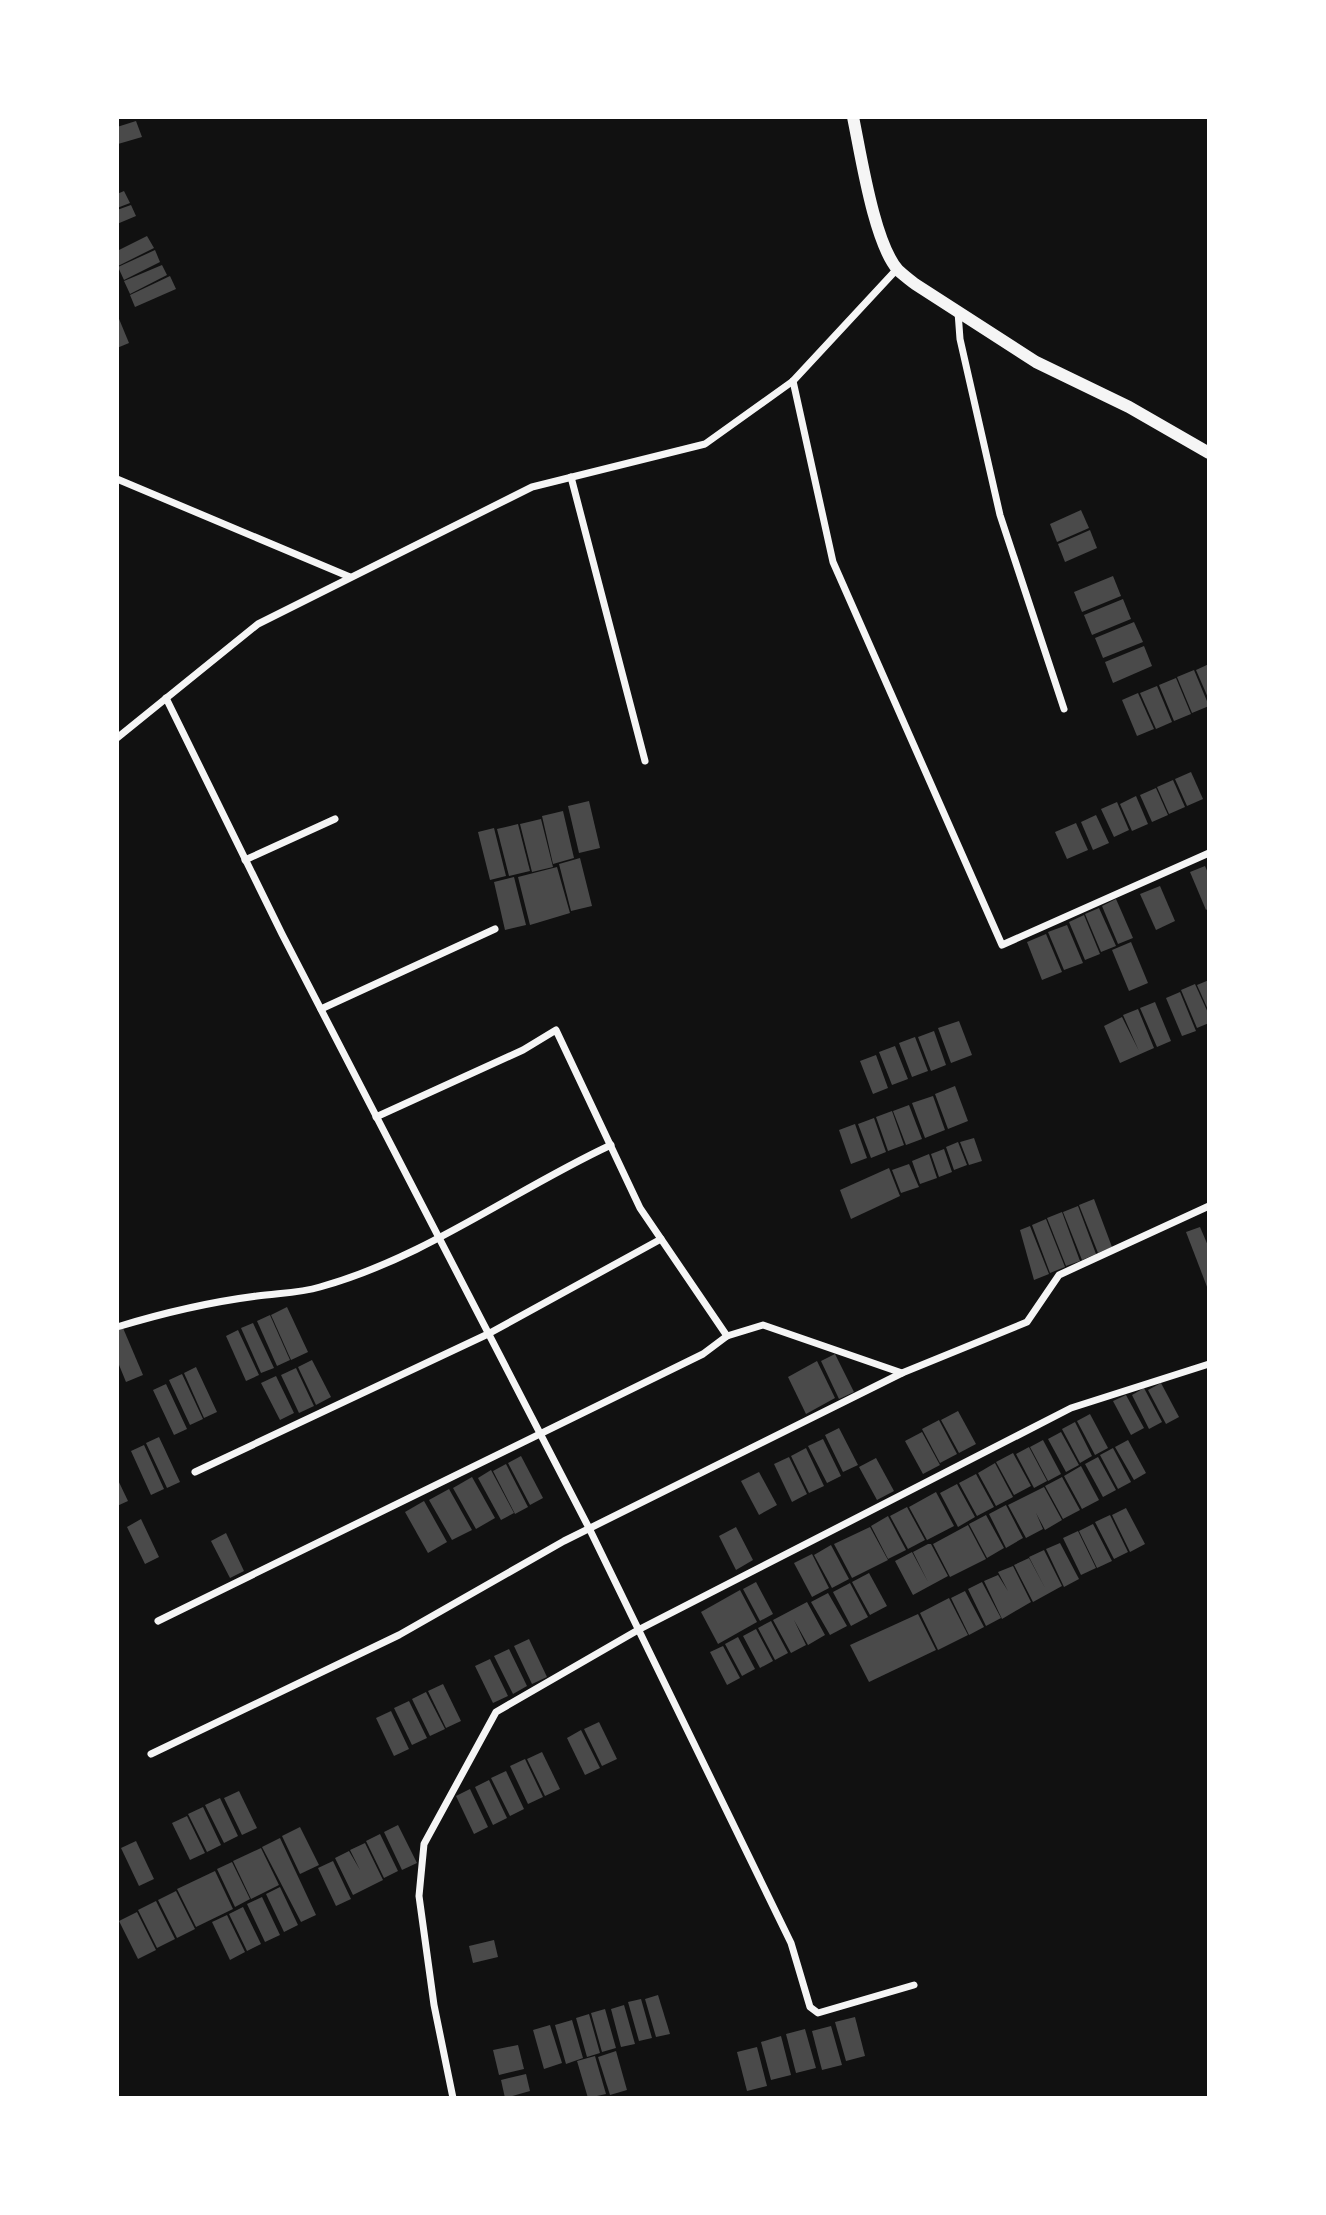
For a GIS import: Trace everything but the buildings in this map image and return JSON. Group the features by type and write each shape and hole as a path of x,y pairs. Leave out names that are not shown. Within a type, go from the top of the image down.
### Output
{"street":[{"path":"853,117 879,233 886,252 897,269 1036,362 1129,407 1209,453"},
{"path":"117,738 258,624 532,486 705,444 793,381 897,269"},
{"path":"958,312 960,339 1000,515 1063,709"},
{"path":"793,381 833,562 1002,945 1209,853"},
{"path":"571,477 645,761"},
{"path":"117,479 350,577"},
{"path":"166,698 245,860 589,1528 791,1943 810,2007 818,2013 914,1985"},
{"path":"245,860 335,819"},
{"path":"321,1009 495,929"},
{"path":"376,1117 523,1050 556,1030 640,1208 727,1336"},
{"path":"117,1327 206,1304 321,1287 361,1273 438,1238 611,1145"},
{"path":"151,1754 399,1635 589,1528 902,1373 1027,1322 1059,1275 1209,1206"},
{"path":"195,1472 488,1334 661,1239"},
{"path":"158,1621 703,1354 727,1336 763,1325 902,1373"},
{"path":"453,2098 434,2005 419,1896 424,1844 496,1712 638,1630 1071,1408 1209,1364"}]}
